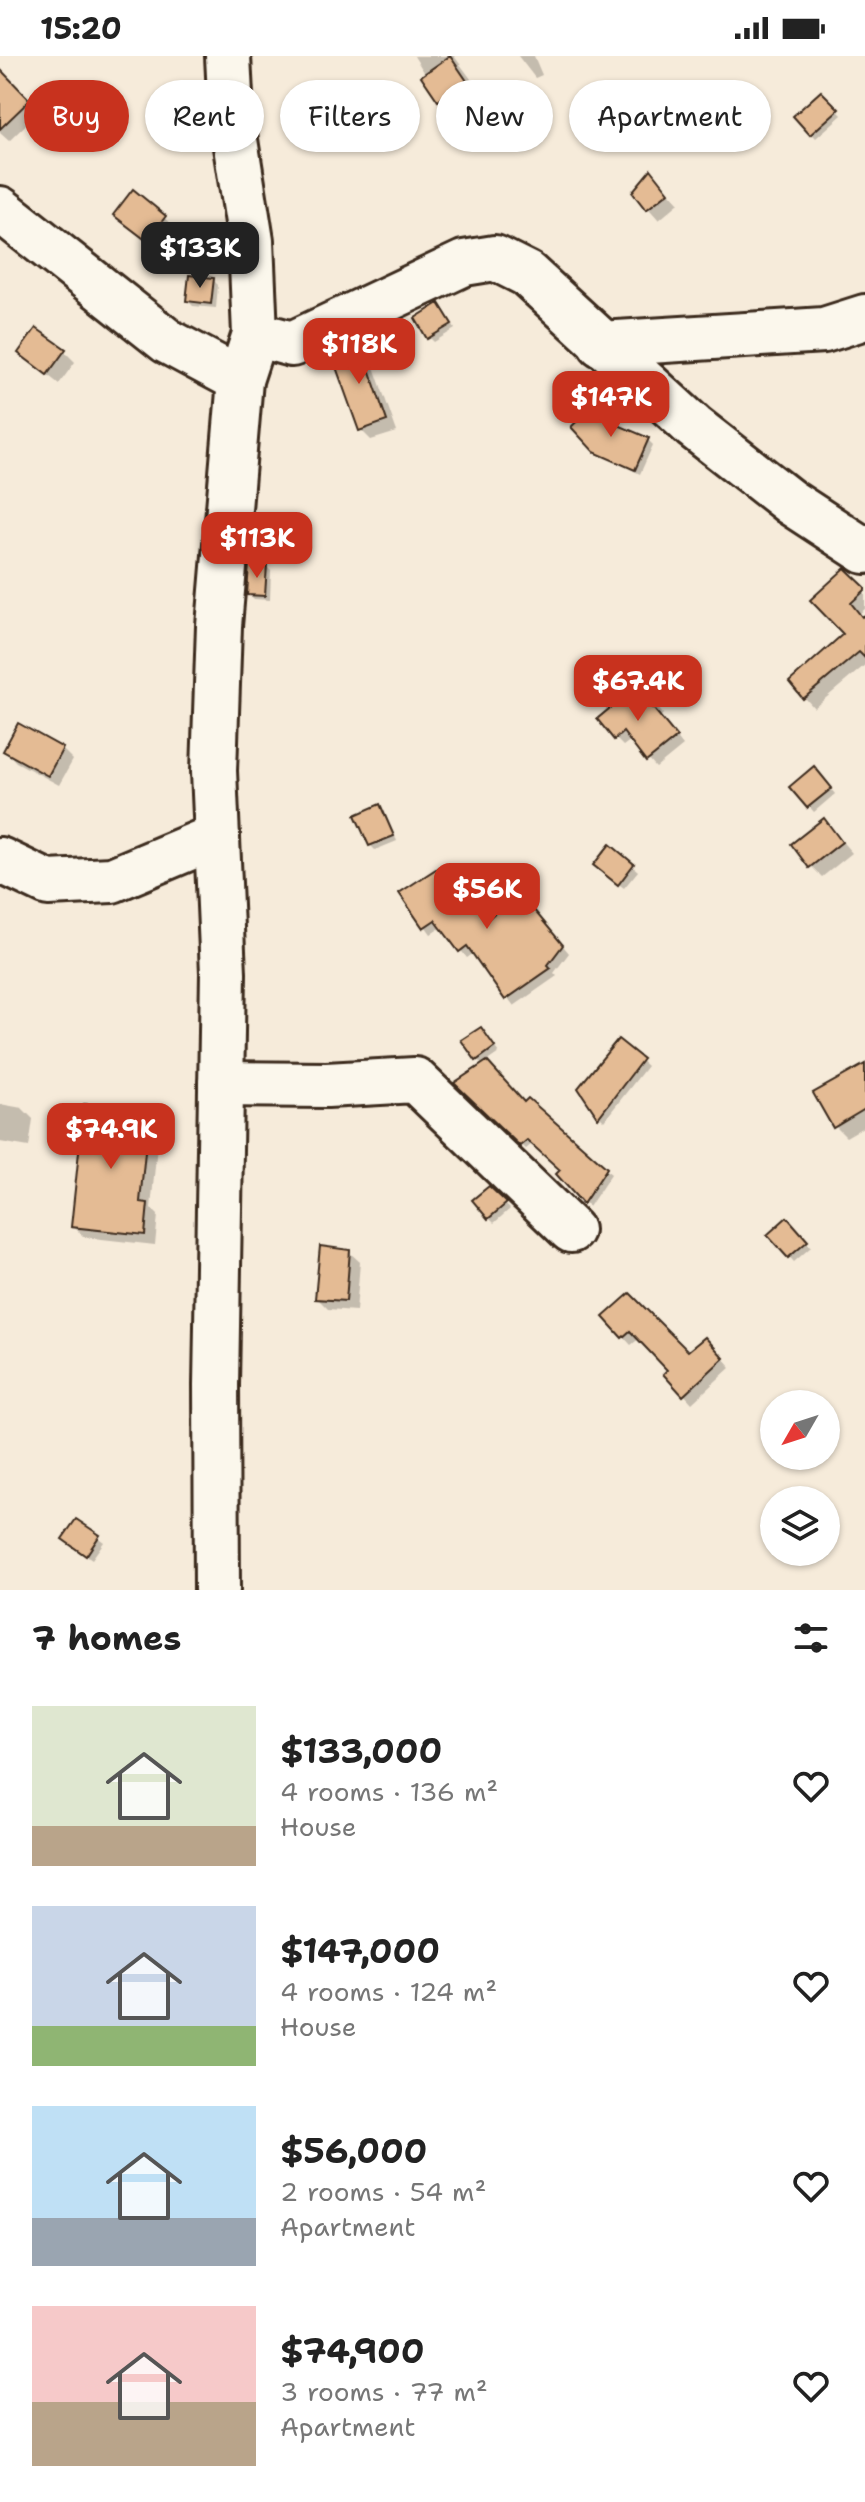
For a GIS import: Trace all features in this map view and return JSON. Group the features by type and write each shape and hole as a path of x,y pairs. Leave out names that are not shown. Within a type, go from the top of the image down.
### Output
{"street":[{"path":"217,1590 216,1385 223,973 214,771 219,626 240,380 255,334 251,241 231,115 228,56"},
{"path":"0,209 167,341 240,380"},
{"path":"255,334 292,344 464,263 495,258 527,274 601,344 731,457 790,502 865,551"},
{"path":"601,344 824,330 865,317"},
{"path":"0,860 48,883 112,880 217,836"},
{"path":"221,1084 327,1085 415,1080 571,1230"}],"building":[{"path":"450,56 466,80 436,80 436,98 421,76"},
{"path":"0,69 24,94 24,106 0,129"},
{"path":"821,91 839,109 810,135 793,116"},
{"path":"651,169 669,192 646,210 632,192"},
{"path":"133,189 166,216 147,241 113,215"},
{"path":"189,275 214,278 211,304 186,301"},
{"path":"439,303 452,324 427,339 415,318"},
{"path":"36,328 66,349 47,375 18,353"},
{"path":"359,340 387,421 359,431 331,353"},
{"path":"594,405 611,422 649,438 635,470 594,452 571,427"},
{"path":"249,563 267,564 265,596 247,595"},
{"path":"845,568 865,587 851,603 862,617 865,615 865,658 859,652 803,699 789,682 843,634 810,600"},
{"path":"639,684 656,705 653,708 677,737 646,762 623,732 614,740 597,719"},
{"path":"18,723 63,748 48,776 3,751"},
{"path":"814,766 832,788 807,808 789,787"},
{"path":"380,804 394,836 369,846 355,815"},
{"path":"824,818 842,842 809,868 791,844"},
{"path":"610,844 634,864 618,885 593,865"},
{"path":"439,867 489,918 519,892 563,945 548,965 551,968 505,1000 467,946 459,952 435,920 423,928 399,893"},
{"path":"481,1027 495,1047 476,1061 461,1040"},
{"path":"618,1039 643,1059 598,1118 578,1088"},
{"path":"487,1061 524,1102 528,1098 607,1168 583,1204 556,1174 560,1170 527,1140 520,1146 454,1083"},
{"path":"865,1064 865,1109 833,1128 813,1093"},
{"path":"84,1104 149,1111 140,1202 148,1203 145,1235 71,1227"},
{"path":"489,1186 507,1203 488,1219 472,1200"},
{"path":"787,1217 808,1241 788,1258 767,1235"},
{"path":"320,1246 350,1250 346,1301 315,1299"},
{"path":"630,1293 688,1351 705,1337 724,1358 683,1396 663,1374 667,1370 630,1331 622,1338 603,1317"},
{"path":"76,1519 100,1535 86,1556 62,1539"}]}
